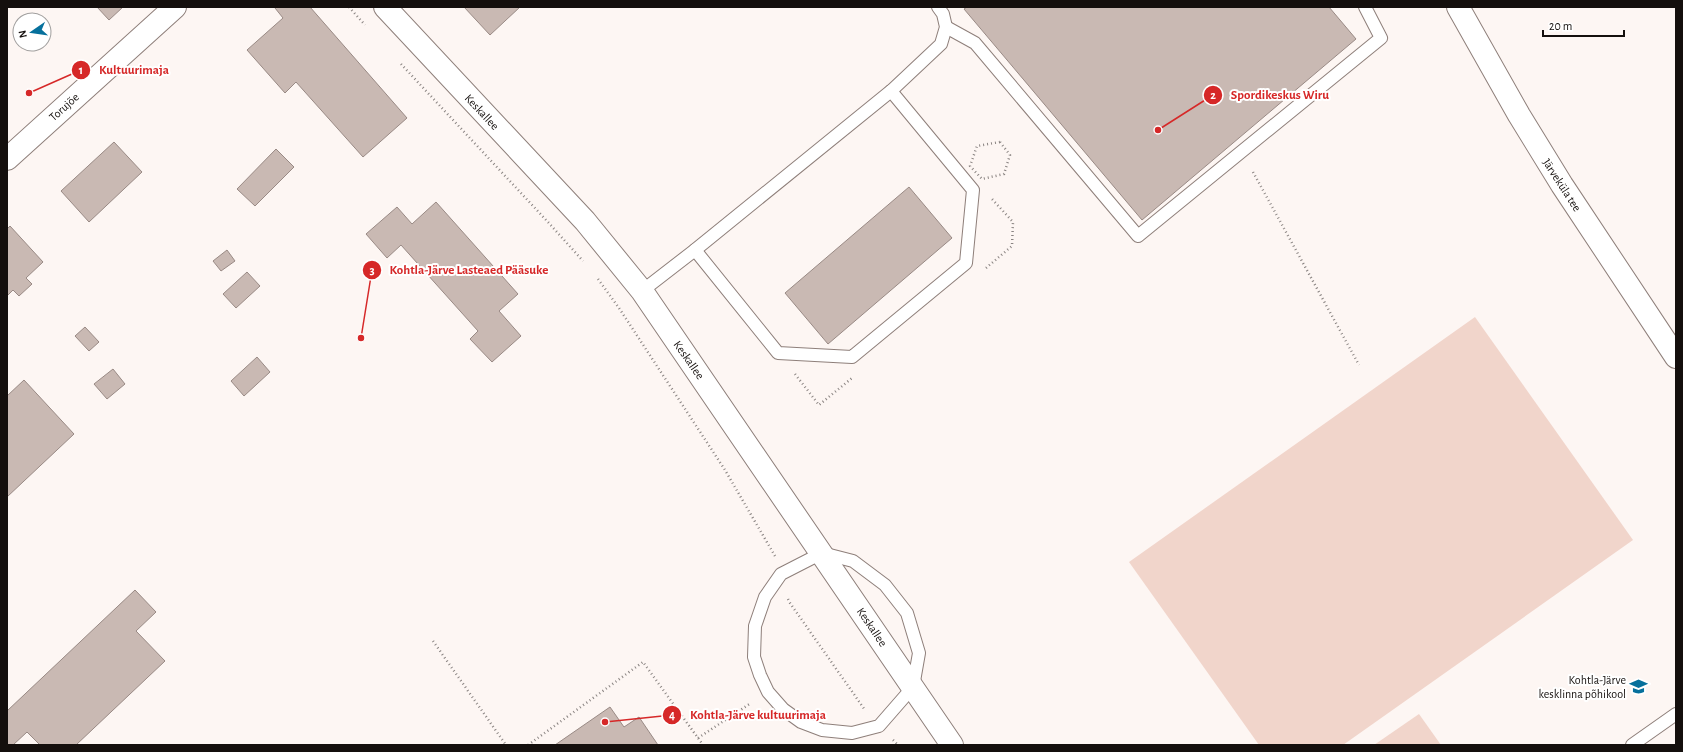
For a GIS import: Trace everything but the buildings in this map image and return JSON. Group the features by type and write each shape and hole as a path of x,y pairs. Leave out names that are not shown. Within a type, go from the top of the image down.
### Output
{"street":[{"name":"Torujõe","path":"7,159 175,7"},
{"name":"Keskallee","path":"385,7 586,221 642,291 952,745"},
{"name":"Järveküla tee","path":"1458,7 1519,115 1562,185 1676,357"}],"lane":[{"path":"642,291 695,250 891,91 941,44 946,27 944,14 938,7"},
{"path":"946,27 975,43 1138,236 1381,38 1365,7"},
{"path":"695,250 778,353 852,357 966,263 973,190 891,91"},
{"path":"822,553 853,561 885,585 907,613 919,653 913,687 879,726 852,733 822,730 801,722 783,709 768,692 754,657 755,626 765,597 781,574 822,553"},
{"path":"1632,745 1676,714"}],"path":[{"path":"349,7 370,30"},
{"path":"397,60 586,265"},
{"path":"1000,142 1010,155 1004,174 982,179 970,166 978,146 1000,142"},
{"path":"1254,172 1359,365"},
{"path":"596,276 619,308 725,470 776,558 790,603 859,702 879,726 898,745"},
{"path":"433,641 506,745"},
{"path":"528,745 643,662 703,745"},
{"path":"698,738 768,692"}],"shaded area":[{"path":"1475,317 1633,540 1343,745 1259,745 1129,562"},
{"path":"1419,714 1441,745 1374,745"}],"place":[{"name":"Kultuurimaja","path":"29,93"},
{"name":"Spordikeskus Wiru","path":"1158,130"},
{"name":"Kohtla-Järve Lasteaed Pääsuke","path":"361,338"},
{"name":"Kohtla-Järve kesklinna põhikool","path":"1639,687"},
{"name":"Kohtla-Järve kultuurimaja","path":"605,722"}]}
